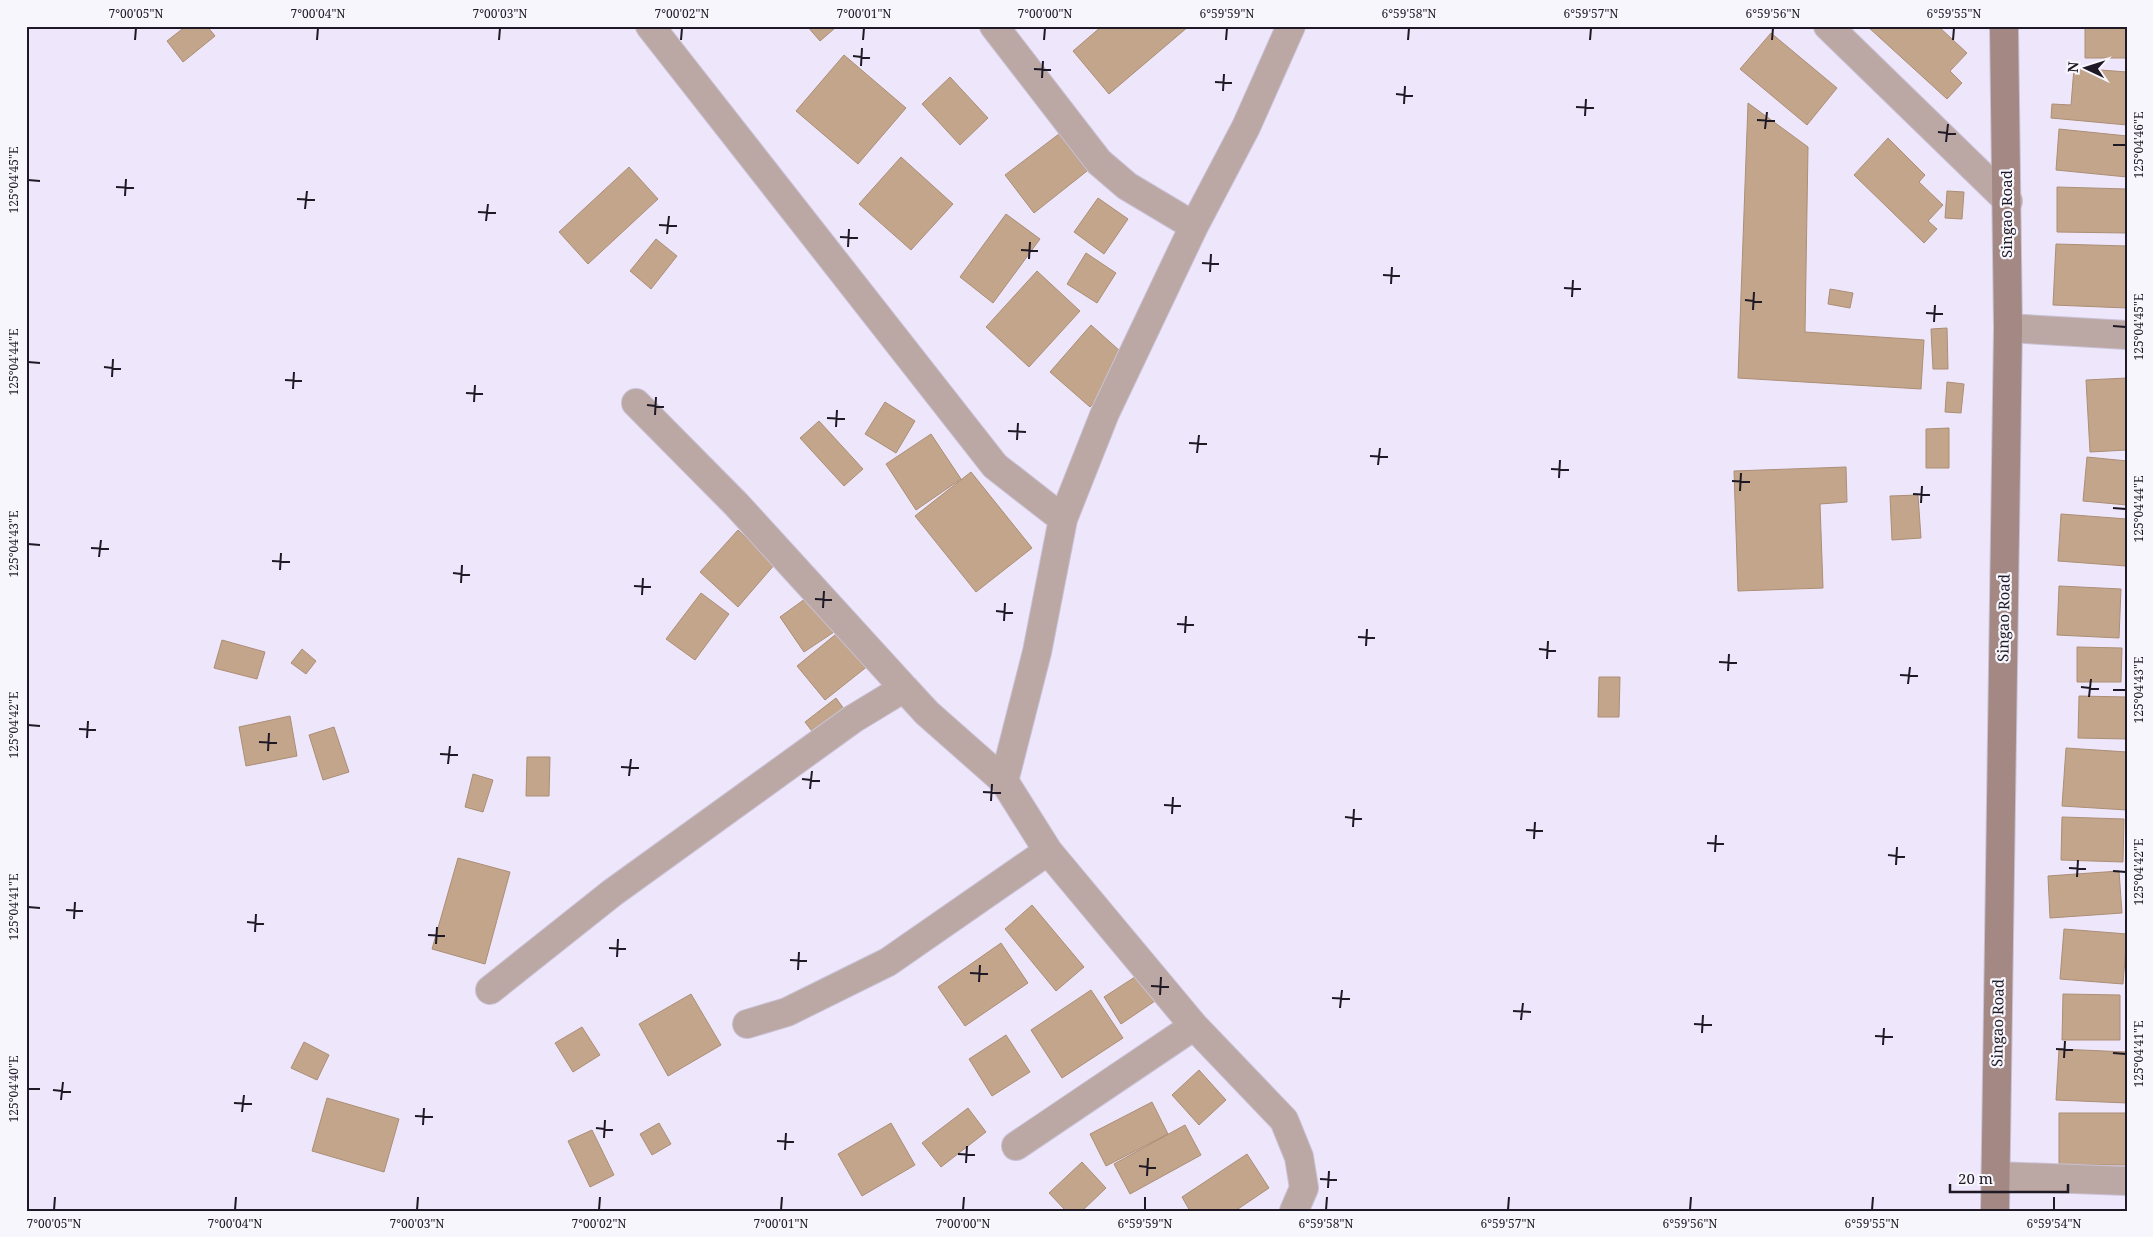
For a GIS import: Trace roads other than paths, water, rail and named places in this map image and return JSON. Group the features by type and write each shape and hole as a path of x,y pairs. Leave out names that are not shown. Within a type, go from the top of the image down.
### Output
{"street":[{"path":"650,26 995,466 1036,500 1063,519"},
{"path":"994,26 1099,162 1126,186 1194,226"},
{"path":"1004,781 1037,652 1063,519 1105,413 1194,226 1246,128 1291,26"},
{"path":"1828,26 2008,201"},
{"name":"Singao Road","path":"1995,1211 2008,328 2008,201 2004,26"},
{"path":"2008,328 2127,335"},
{"path":"636,403 736,504 927,713 1004,781 1048,851 1194,1026 1284,1120 1299,1157 1304,1188 1294,1211"},
{"path":"490,990 612,893 853,719 904,688"},
{"path":"747,1024 787,1012 888,962 1048,851"},
{"path":"1016,1146 1194,1026"},
{"path":"1996,1176 2127,1181"}]}
